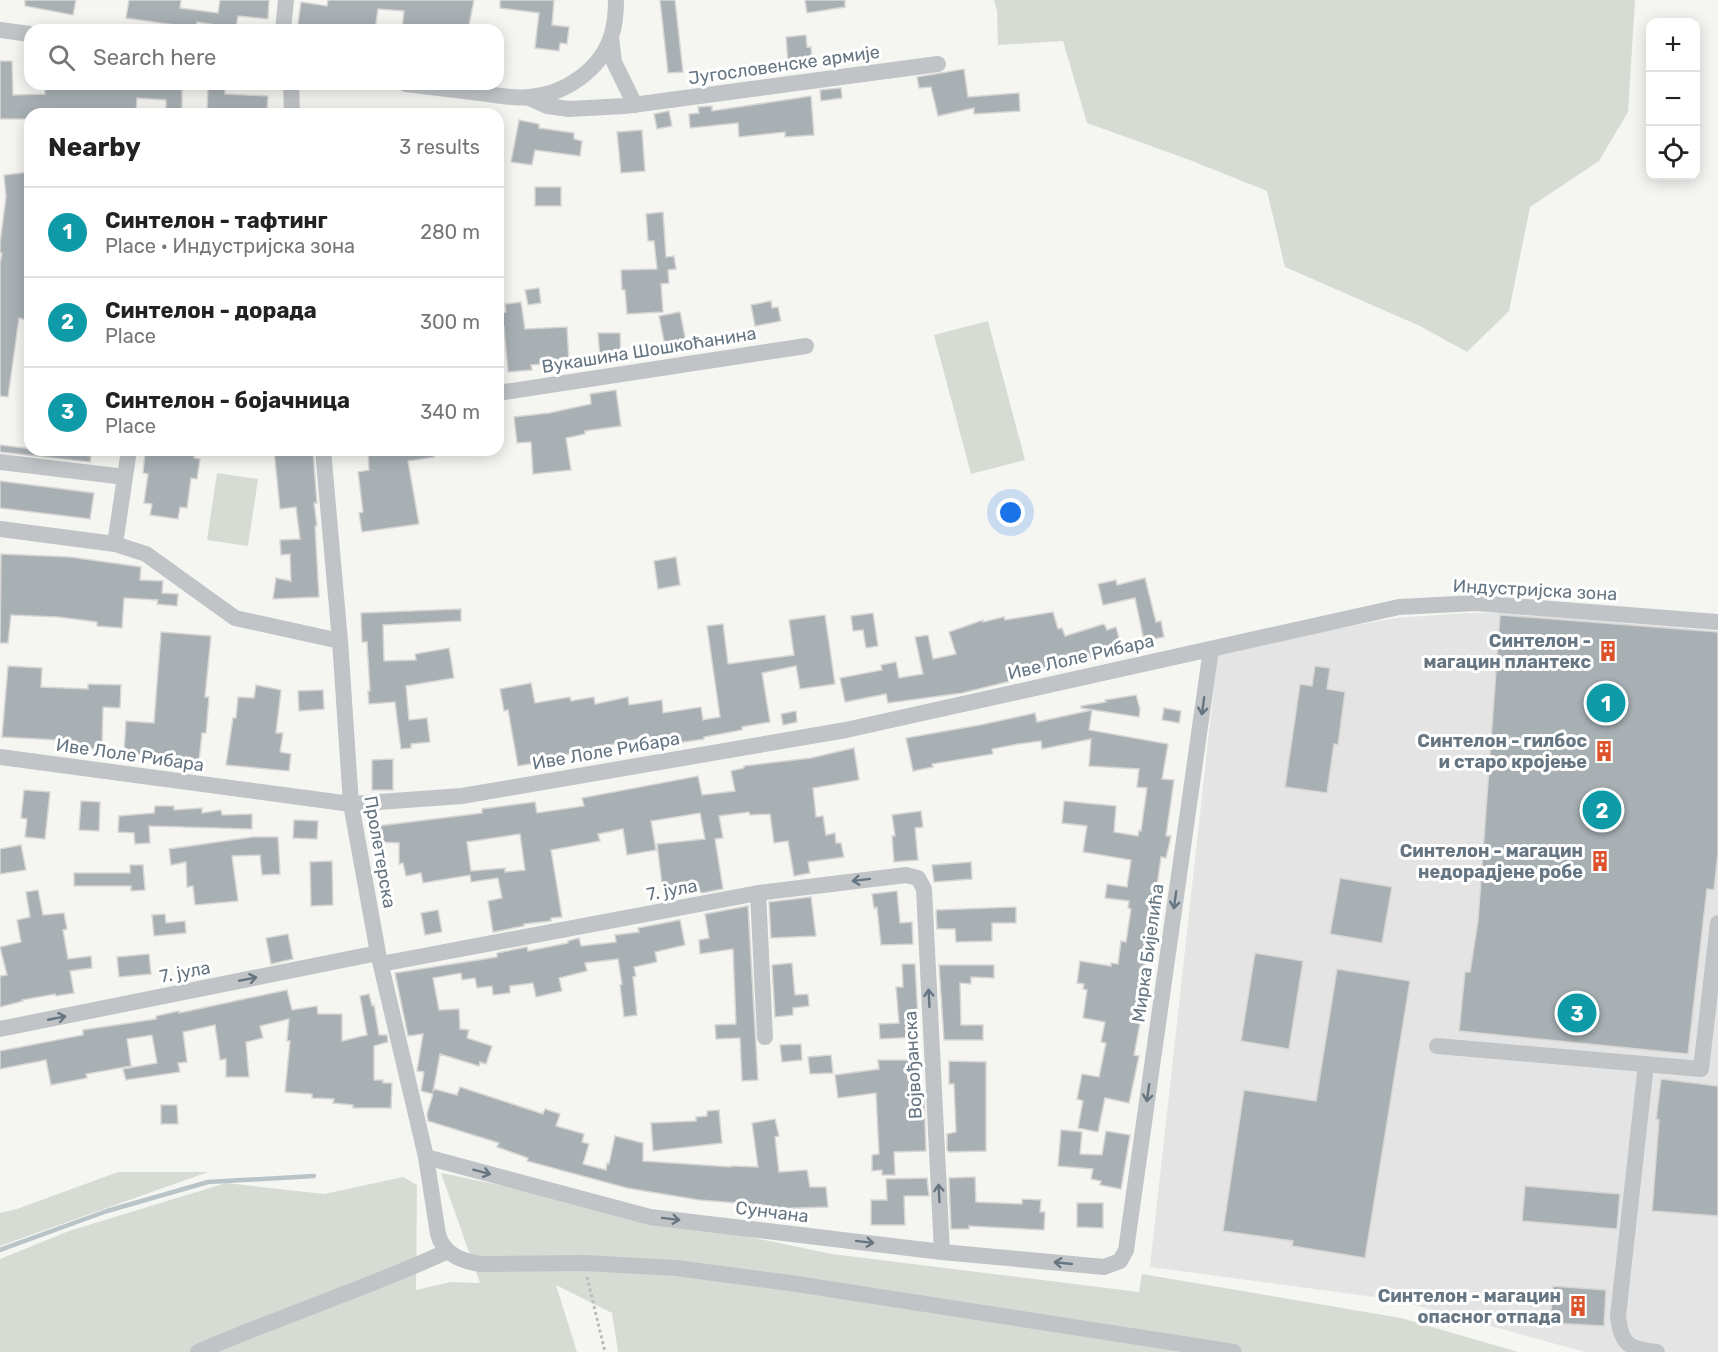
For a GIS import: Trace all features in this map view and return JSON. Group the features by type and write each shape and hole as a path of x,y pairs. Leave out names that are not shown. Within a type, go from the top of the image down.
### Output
{"street":[{"path":"284,24 286,0"},
{"path":"616,0 615,21 611,37 614,62 634,105"},
{"path":"0,30 24,33"},
{"name":"Југословенске армије","path":"451,90 529,98 560,90 590,70 603,54 611,37"},
{"name":"Југословенске армије","path":"529,98 547,106 568,109 634,105 938,64"},
{"path":"291,90 292,108"},
{"name":"Вукашина Шошкоћанина","path":"504,392 806,346"},
{"path":"116,544 128,456"},
{"name":"Пролетерска","path":"324,456 340,641 351,804 379,958 426,1157 438,1234 440,1242 447,1251"},
{"path":"0,462 125,477"},
{"path":"0,529 116,544 146,554 235,618 340,641"},
{"name":"Индустријска зона","path":"1211,649 1367,613 1422,605 1476,603 1718,622"},
{"name":"Иве Лоле Рибара","path":"0,757 351,804 462,796 846,730 1211,649"},
{"name":"Мирка Бијелића","path":"1120,1262 1127,1238 1211,649"},
{"name":"7. јула","path":"0,1029 379,958 758,893 906,875 918,878"},
{"name":"Војвођанска","path":"918,878 924,889 942,1251"},
{"path":"758,893 765,1036"},
{"path":"1437,1046 1701,1069 1718,923"},
{"path":"1646,1064 1618,1316 1619,1328 1624,1340 1632,1347 1657,1352"},
{"name":"Сунчана","path":"426,1157 650,1217 942,1251 1104,1267 1120,1262"},
{"path":"198,1352 300,1310 393,1276 447,1251 466,1262 480,1264 584,1263 676,1268 790,1282 1234,1352"}],"path":[{"path":"584,1263 606,1352"}],"shaded area":[{"path":"994,0 1635,0 1628,112 1599,161 1530,207 1509,311 1467,352 1420,326 1285,267 1267,191 1087,123 1063,41 998,45 997,11"},
{"path":"988,321 1025,460 971,474 934,335"},
{"path":"217,473 258,479 248,546 207,540"},
{"path":"1467,613 1511,613 1718,631 1718,1352 1585,1352 1396,1300 1150,1267 1218,651 1396,618"},
{"path":"118,1172 208,1172 0,1246 0,1213 17,1209"},
{"path":"441,1173 832,1254 1139,1292 1142,1274 1401,1318 1518,1352 618,1352 612,1313 556,1285 577,1352 0,1352 0,1259 69,1231 226,1183 324,1194 403,1177 417,1185 416,1290 451,1282 480,1283"}],"building":[{"path":"25,0 76,0 73,15 25,6"},
{"path":"129,0 181,0 180,8 218,13 220,0 269,0 268,19 238,16 237,24 197,22 197,24 168,24 126,18"},
{"path":"328,0 474,0 469,24 403,24 404,11 378,9 376,24 298,24 301,2 327,6"},
{"path":"500,0 554,0 552,25 569,27 567,44 560,43 559,51 535,48 539,13 500,8"},
{"path":"660,0 675,0 683,72 668,73"},
{"path":"805,0 845,0 845,7 807,13"},
{"path":"806,35 807,47 811,47 812,61 788,63 786,37"},
{"path":"0,61 12,61 13,95 45,94 45,90 182,90 182,108 166,108 166,100 137,98 136,108 24,108 24,119 0,119"},
{"path":"964,69 968,97 1019,93 1020,111 974,114 974,108 938,116 931,87 919,88 917,77"},
{"path":"841,88 842,98 821,101 820,90"},
{"path":"208,90 225,90 225,94 268,96 267,108 207,108"},
{"path":"811,96 814,135 785,137 785,132 739,137 738,123 690,128 689,114 699,113 698,107 712,106 712,111"},
{"path":"669,111 672,126 657,129 654,114"},
{"path":"519,120 539,124 539,128 574,133 574,139 582,141 580,156 535,150 532,165 511,162"},
{"path":"642,130 645,171 621,173 617,132"},
{"path":"24,173 24,319 19,318 8,397 0,396 0,263 2,253 0,253 0,243 6,197 4,175"},
{"path":"535,187 561,187 561,206 535,206"},
{"path":"663,212 666,257 674,256 676,269 668,270 669,283 661,284 663,312 627,314 621,270 657,269 654,241 648,241 646,214"},
{"path":"539,288 541,303 528,305 525,290"},
{"path":"771,301 772,308 778,307 781,321 755,326 751,305"},
{"path":"521,302 525,329 567,327 569,362 531,365 532,370 508,372 504,327 505,304"},
{"path":"680,312 686,342 665,346 659,316"},
{"path":"598,333 620,333 621,359 600,360"},
{"path":"616,390 621,426 585,431 585,434 566,438 571,470 533,474 531,442 517,443 514,417 549,413 591,404 590,394"},
{"path":"0,445 24,448 24,455 0,452"},
{"path":"36,456 91,456 90,462"},
{"path":"145,456 194,456 194,458 200,459 197,479 191,478 187,508 180,507 178,519 150,515 152,504 144,503 148,474 143,473"},
{"path":"275,456 313,456 319,597 273,599 276,578 291,581 290,554 281,555 280,540 300,539 296,507 280,509"},
{"path":"368,456 434,456 408,461 419,524 362,532 359,513 363,512 358,472 369,470"},
{"path":"0,481 94,493 90,519 0,508"},
{"path":"1,554 70,557 141,567 140,580 163,581 162,593 178,594 177,606 157,604 158,600 124,598 122,628 97,626 97,622 58,617 11,615 8,643 0,643"},
{"path":"676,557 680,585 658,589 654,561"},
{"path":"1145,578 1156,622 1161,621 1164,637 1144,641 1135,598 1103,605 1098,584 1116,580 1117,585"},
{"path":"461,609 461,621 383,625 384,661 416,660 415,654 449,648 454,678 406,686 409,720 427,718 430,742 411,744 411,748 401,749 395,702 369,704 367,642 362,642 361,613"},
{"path":"1053,612 1058,629 1062,628 1065,636 1104,624 1107,630 1116,627 1122,649 962,693 888,703 886,694 845,702 840,678 882,670 881,665 896,662 899,678 923,674 915,637 928,635 933,659 956,654 949,632 983,620 983,622 1004,617 1005,620"},
{"path":"873,613 878,646 866,648 863,630 853,631 851,616"},
{"path":"825,615 835,684 800,689 796,666 762,673 770,722 742,727 742,730 704,737 704,739 650,747 649,737 518,766 508,710 504,711 500,689 531,683 535,703 570,697 571,701 594,697 595,704 628,697 629,705 662,700 663,713 701,707 703,720 720,717 707,626 723,624 728,664 794,655 789,620"},
{"path":"1500,615 1718,632 1718,853 1714,890 1707,889 1688,1054 1459,1031 1465,972 1470,972 1478,921"},
{"path":"161,632 211,636 205,697 209,697 206,733 202,733 199,761 180,757 124,753 126,721 154,723"},
{"path":"8,666 42,668 41,687 88,689 88,684 121,685 120,708 103,707 102,749 76,748 76,741 2,737"},
{"path":"1315,666 1330,668 1327,689 1345,692 1338,745 1334,744 1327,793 1285,787 1300,684 1312,686"},
{"path":"256,685 281,690 276,733 283,733 280,752 291,754 289,771 226,765 238,697 254,698"},
{"path":"323,690 324,709 299,711 298,691"},
{"path":"1136,695 1140,709 1139,717 1081,708 1081,706 1106,702 1105,700"},
{"path":"1164,708 1181,711 1179,723 1162,720"},
{"path":"1092,710 1089,730 1168,744 1162,779 1174,780 1166,836 1171,836 1166,858 1161,857 1153,915 1158,916 1155,936 1150,935 1139,1001 1144,1002 1134,1055 1139,1056 1129,1103 1105,1098 1098,1132 1078,1128 1083,1101 1077,1099 1082,1074 1099,1077 1106,1043 1101,1042 1105,1022 1083,1018 1087,990 1083,989 1084,984 1077,983 1080,961 1111,966 1111,963 1118,964 1121,941 1126,942 1131,909 1128,908 1129,901 1105,898 1107,884 1127,887 1131,860 1083,852 1087,826 1062,823 1064,801 1116,806 1114,832 1138,836 1139,830 1141,831 1147,788 1137,787 1139,769 1089,766 1091,739 1042,749 1041,741 1018,744 992,749 993,754 932,764 933,767 913,771 906,738 1035,713 1037,722"},
{"path":"796,711 797,722 783,725 781,714"},
{"path":"854,748 859,780 813,788 816,817 823,816 826,835 835,833 836,843 841,843 844,857 808,862 810,873 794,876 788,841 774,843 770,814 750,815 749,812 719,816 723,838 715,839 723,889 702,893 699,887 663,892 657,844 705,839 700,813 651,821 656,850 627,855 623,829 598,834 600,841 551,850 562,917 493,932 488,901 502,898 498,878 471,882 470,875 423,883 421,873 406,876 403,863 399,864 399,843 380,842 378,826 482,813 482,809 535,802 537,813 584,806 582,798 698,776 702,795 735,791 731,771 744,768 744,766 811,758","holes":["520,834 525,870 505,872 505,868 471,871 467,842"]},
{"path":"393,759 393,790 372,790 372,760"},
{"path":"24,790 50,792 45,839 25,837 27,819 21,818"},
{"path":"81,801 100,802 99,831 79,830"},
{"path":"155,806 174,806 174,810 202,808 202,813 221,810 222,815 252,814 252,829 149,826 150,843 135,844 134,833 118,832 119,816 154,813"},
{"path":"921,811 923,827 915,828 918,860 894,862 892,836 895,836 892,815"},
{"path":"294,820 318,821 317,839 293,838"},
{"path":"253,837 278,837 280,874 262,875 260,855 232,856 238,901 195,905 193,886 187,887 186,862 171,865 169,849"},
{"path":"21,845 26,870 0,874 0,849"},
{"path":"332,861 333,905 311,906 310,862"},
{"path":"971,862 972,879 934,882 932,865"},
{"path":"130,865 143,865 145,890 131,891 131,886 74,886 74,873 130,873"},
{"path":"1340,878 1392,887 1382,943 1330,934"},
{"path":"38,890 43,915 64,913 67,929 63,930 68,959 91,956 92,968 70,971 74,993 22,1000 0,1007 0,976 7,975 0,947 21,942 17,920 30,917 26,892"},
{"path":"897,891 900,923 912,922 913,944 881,945 877,907 874,908 872,894"},
{"path":"811,897 816,936 771,938 769,902"},
{"path":"748,906 758,1080 742,1081 740,1038 716,1039 715,1025 736,1024 733,949 700,954 699,940 709,938 705,914"},
{"path":"1016,907 1016,923 992,923 992,941 956,942 955,929 937,929 936,910"},
{"path":"438,910 442,932 425,935 421,913"},
{"path":"165,914 166,923 185,921 186,933 154,936 152,915"},
{"path":"680,920 685,945 655,952 657,962 634,967 637,1015 624,1017 618,959 585,963 587,971 559,978 562,991 536,997 533,983 510,986 510,993 493,995 492,986 477,988 475,978 462,980 461,973 433,978 439,1010 459,1009 460,1029 469,1030 467,1038 492,1046 486,1064 480,1062 479,1066 440,1054 433,1092 434,1089 457,1095 460,1087 543,1114 545,1109 560,1114 556,1126 584,1134 582,1142 589,1144 583,1164 606,1170 615,1136 643,1143 643,1161 758,1167 752,1123 775,1119 779,1136 775,1137 779,1172 807,1170 810,1187 826,1187 828,1207 764,1209 764,1205 699,1200 627,1188 527,1161 528,1158 497,1147 499,1143 428,1121 427,1114 433,1094 421,1091 424,1072 417,1071 423,1034 408,1036 395,973 497,957 497,953 527,947 528,951 568,943 568,941 579,938 581,946 616,942 615,935 639,932 638,928"},
{"path":"288,934 293,959 271,964 266,938"},
{"path":"1255,953 1303,961 1289,1049 1241,1041"},
{"path":"149,954 151,974 119,977 117,957"},
{"path":"792,963 795,995 808,994 809,1006 793,1008 793,1015 775,1017 772,965"},
{"path":"902,964 915,964 919,1037 880,1039 879,1024 899,1023 896,987 903,987"},
{"path":"939,965 994,965 994,978 971,977 971,984 960,983 961,1025 983,1025 983,1040 944,1040"},
{"path":"1337,969 1410,981 1365,1258 1292,1246 1293,1241 1223,1231 1244,1090 1316,1101"},
{"path":"287,990 292,1010 317,1006 318,1014 342,1014 342,1041 367,1035 360,996 369,994 372,1006 374,1005 379,1035 387,1035 388,1042 374,1046 374,1080 392,1083 391,1108 353,1108 353,1105 333,1103 334,1099 312,1098 312,1094 285,1092 290,1041 287,1041 289,1019 260,1026 263,1038 246,1042 249,1077 226,1077 226,1059 220,1060 215,1025 183,1032 187,1062 178,1063 180,1072 126,1080 123,1069 157,1063 152,1035 127,1039 131,1066 86,1074 87,1078 51,1085 46,1060 0,1069 0,1051 83,1035 83,1030 156,1019 156,1016"},
{"path":"801,1044 802,1060 782,1062 780,1045"},
{"path":"831,1055 833,1073 810,1074 808,1057"},
{"path":"878,1060 916,1060 916,1096 924,1096 926,1151 894,1152 895,1175 882,1175 882,1170 872,1171 872,1155 879,1154 876,1093 838,1098 835,1075 879,1069"},
{"path":"949,1061 986,1062 986,1151 949,1152 947,1150 947,1134 956,1132 954,1084 949,1084"},
{"path":"1661,1079 1718,1086 1718,1216 1652,1211 1659,1120 1656,1119"},
{"path":"161,1105 177,1105 178,1124 161,1124"},
{"path":"719,1110 722,1143 653,1151 651,1123 696,1121 696,1117 707,1116 707,1111"},
{"path":"1061,1130 1082,1132 1080,1154 1102,1155 1106,1131 1130,1135 1121,1189 1100,1185 1101,1181 1091,1179 1093,1169 1058,1166"},
{"path":"975,1177 976,1202 1022,1204 1022,1199 1041,1200 1040,1212 1045,1212 1044,1230 969,1226 969,1229 951,1229 949,1178"},
{"path":"927,1178 929,1196 904,1196 905,1225 871,1225 871,1200 887,1200 886,1179"},
{"path":"1525,1186 1620,1194 1617,1229 1522,1221"},
{"path":"1077,1203 1103,1203 1103,1228 1077,1227"},
{"name":"Синтелон - магацин опасног отпада","path":"1553,1286 1606,1290 1604,1326 1550,1323"}],"waterway":[{"path":"0,1250 107,1211 208,1182 314,1176"}],"place":[{"name":"Синтелон - магацин плантекс","path":"1608,651"},
{"name":"Синтелон - тафтинг","path":"1606,703"},
{"name":"Синтелон - гилбос и старо кројење","path":"1604,751"},
{"name":"Синтелон - дорада","path":"1602,810"},
{"name":"Синтелон - магацин недорадјене робе","path":"1600,861"},
{"name":"Синтелон - бојачница","path":"1577,1013"},
{"name":"Синтелон - магацин опасног отпада","path":"1578,1306"}]}
